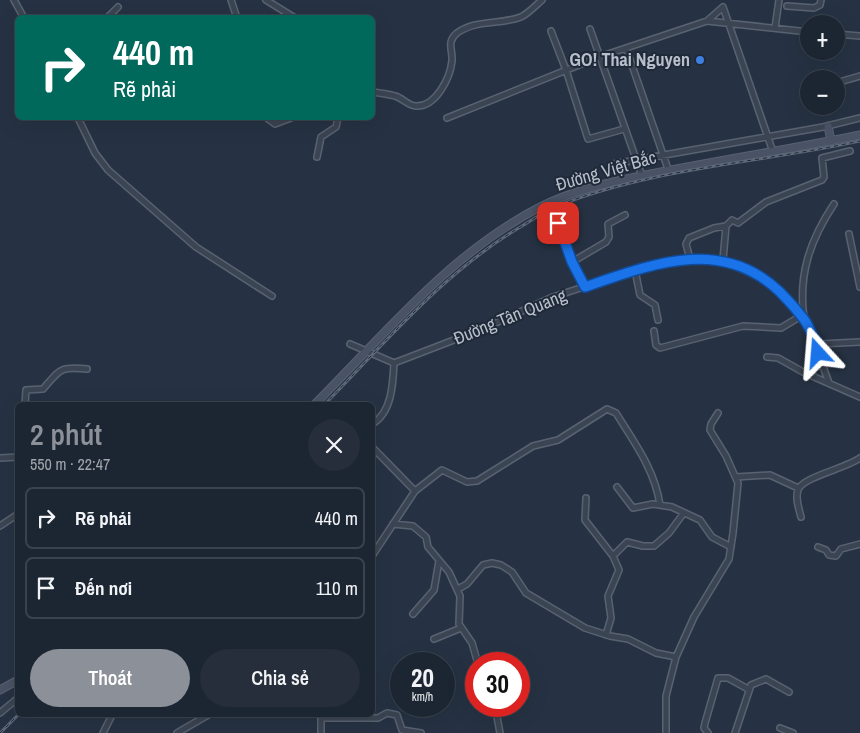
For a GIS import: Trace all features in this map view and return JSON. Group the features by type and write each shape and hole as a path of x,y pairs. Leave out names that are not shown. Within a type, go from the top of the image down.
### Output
{"main road":[{"path":"828,126 831,141"},
{"name":"Đường Việt Bắc","path":"317,402 440,278 480,244 542,206 597,186 668,169 773,152 860,135"},
{"path":"0,690 15,682"}],"street":[{"path":"14,0 22,15"},
{"path":"231,0 236,15"},
{"path":"266,0 290,15"},
{"path":"375,92 396,96 413,106 427,104 437,96 446,78 452,62 450,46 455,35 479,23 518,18 530,11 542,0"},
{"path":"775,28 779,0"},
{"path":"788,6 814,8 820,5 821,0"},
{"path":"110,15 118,7"},
{"path":"447,118 598,57 707,21 724,7 773,152"},
{"path":"707,21 800,31"},
{"path":"590,29 598,57 642,176"},
{"path":"551,31 566,70 588,139 624,129"},
{"path":"845,35 860,36"},
{"path":"626,48 668,169"},
{"path":"845,80 860,76"},
{"path":"613,164 828,126 860,118"},
{"path":"79,120 94,153 108,170 196,247 272,296"},
{"path":"268,120 277,124 286,120"},
{"path":"317,157 319,140 336,127 338,120"},
{"path":"690,259 686,244 689,238 714,228 726,226 732,220 738,223 768,201 822,180 824,177 822,158 850,151"},
{"path":"654,331 656,345 660,348 743,326 781,328 802,317 802,283 808,255 814,238 834,204"},
{"path":"572,262 606,242 609,237 608,224 625,215"},
{"path":"558,223 572,262 585,287"},
{"path":"723,260 726,226"},
{"path":"849,234 860,287"},
{"name":"Đường Tân Quang","path":"394,363 516,315 553,297 635,270 690,259 723,260 767,281 802,317 814,340 819,344"},
{"path":"635,270 640,295 655,305 658,320"},
{"path":"829,383 818,353 819,344 860,342"},
{"path":"350,344 394,363 390,399 386,409 375,421"},
{"path":"767,357 778,358 802,372 860,397"},
{"path":"25,402 26,390 43,389 51,377 64,370 87,369"},
{"path":"375,551 415,491 442,470 467,482 477,481 533,446 558,440 607,409 616,413 650,470 658,491 660,505"},
{"path":"666,733 666,696 676,657 694,616 729,559 731,547 733,514 738,491 736,477 710,430 711,424 718,413"},
{"path":"375,450 415,491"},
{"path":"0,458 15,457"},
{"path":"798,488 814,477 844,468 860,458"},
{"path":"736,477 770,475 798,488"},
{"path":"617,486 633,508 651,504 672,507 683,514 700,520 712,537 731,547"},
{"path":"798,488 801,517"},
{"path":"586,498 584,520 613,556 618,570 608,596 611,618 606,635"},
{"path":"613,556 627,542 654,546 669,533 683,514"},
{"path":"0,526 15,516"},
{"path":"393,524 413,526 426,537 428,547 449,572 458,588 461,628 472,643 475,652"},
{"path":"818,547 826,550 829,556 836,556 841,549 860,544"},
{"path":"413,614 434,590 439,561"},
{"path":"458,588 467,584 483,564 501,564 512,572 526,593 580,626 606,635 628,639 656,653 676,657"},
{"path":"434,639 461,628"},
{"path":"708,733 704,728 718,678 728,678 748,689"},
{"path":"735,733 751,684 766,679 789,692"},
{"path":"0,713 15,700"},
{"path":"350,717 378,718 387,713 396,715 402,730 421,733"},
{"path":"103,733 111,717"},
{"path":"176,733 204,717"},
{"path":"321,717 322,733"},
{"path":"497,717 500,733"},
{"path":"780,728 793,733"}],"railway":[{"path":"327,402 417,309 467,264 494,244 551,209 629,183 860,141"},
{"path":"0,733 16,717"}],"place":[{"name":"GO! Thai Nguyen","path":"700,60"}],"route":[{"path":"558,223 572,262 585,287 635,270 674,261 690,259 723,260 750,271 767,281 780,293 804,318 814,340 819,344 818,353"}]}
